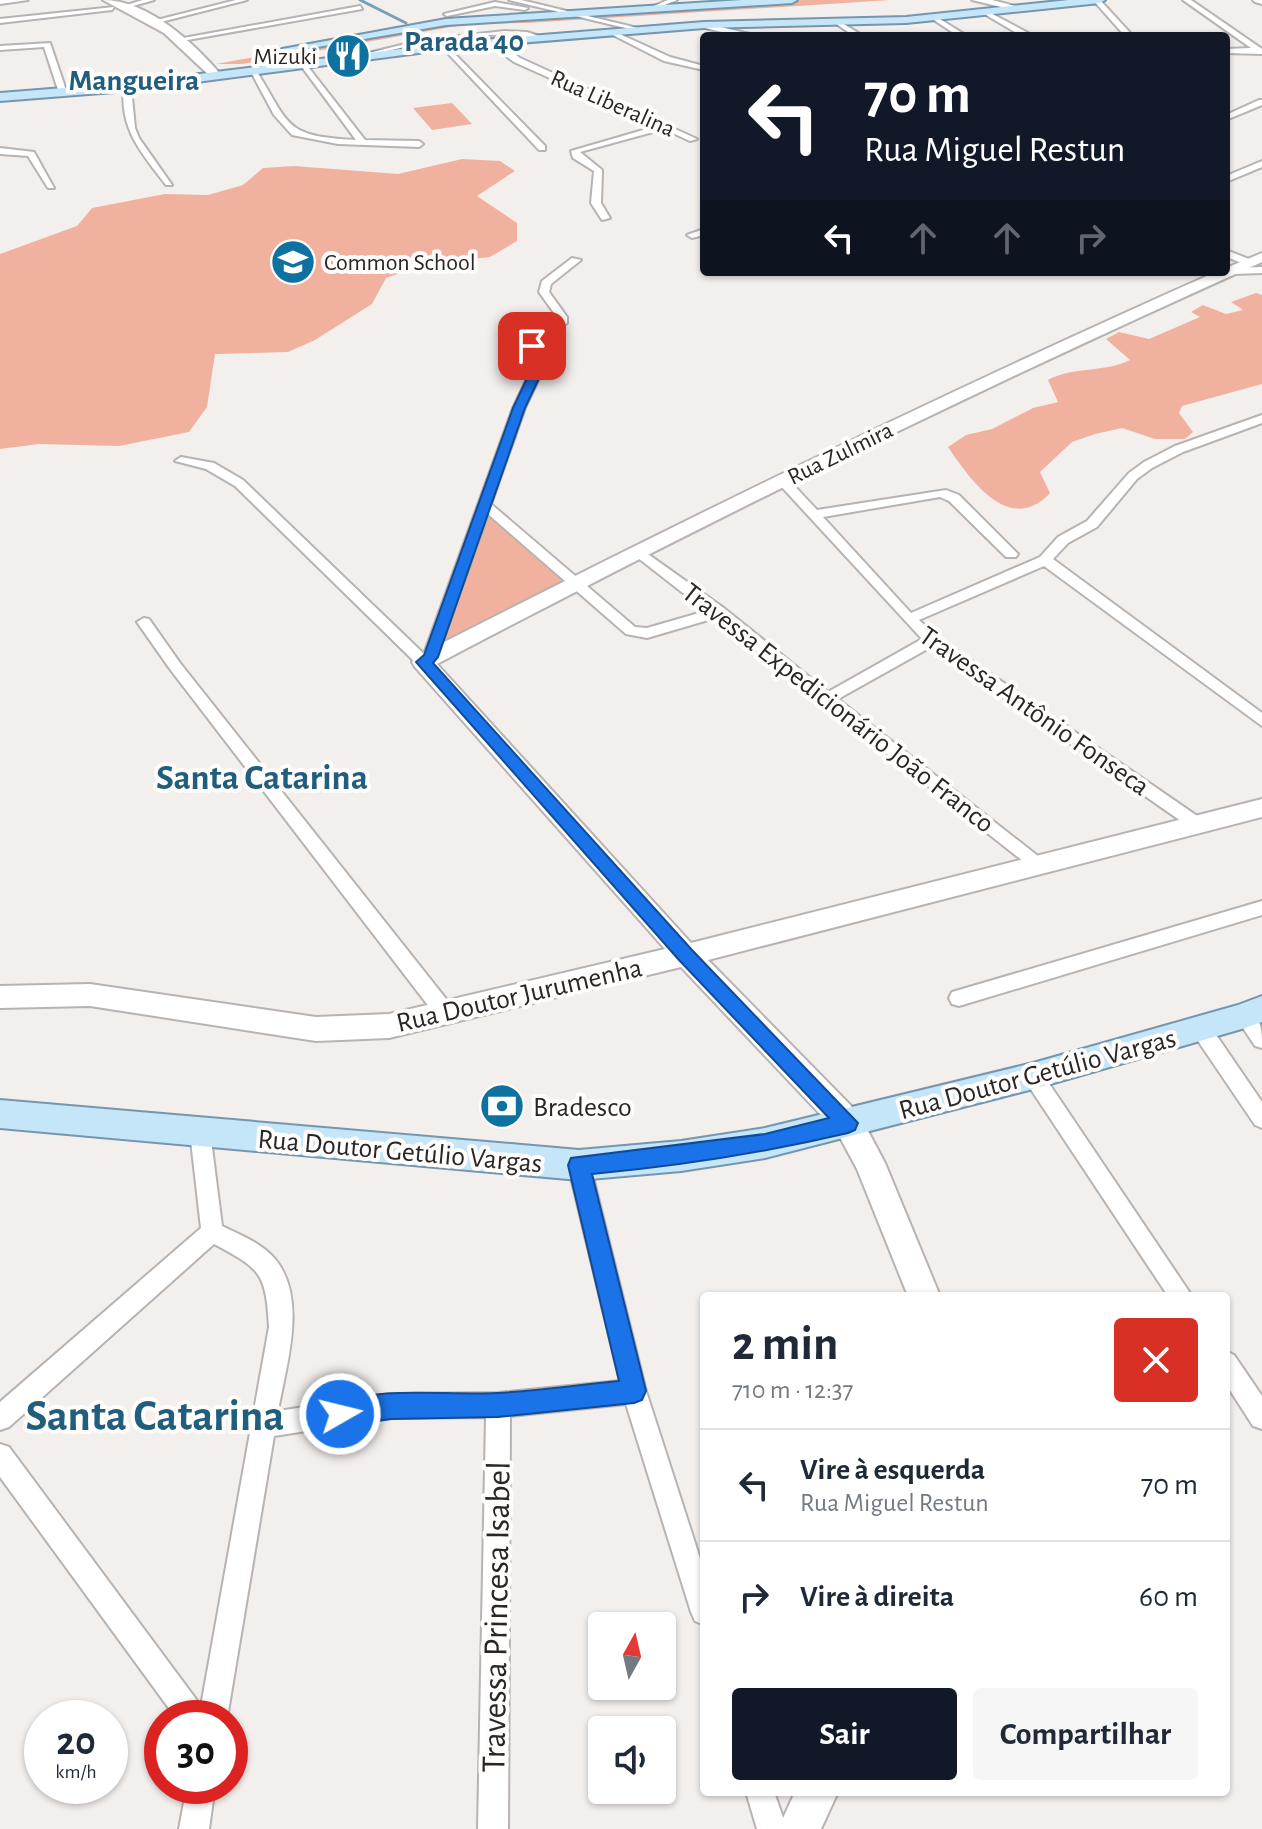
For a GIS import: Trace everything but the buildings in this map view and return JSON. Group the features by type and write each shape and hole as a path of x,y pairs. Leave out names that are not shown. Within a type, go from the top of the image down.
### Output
{"main road":[{"path":"270,52 418,25 792,0"},
{"path":"0,87 127,87 493,42 704,25 933,17 1098,0"},
{"path":"0,97 211,63"},
{"name":"Rua Doutor Getúlio Vargas","path":"0,1114 579,1165 681,1156 765,1143 1033,1076 1201,1029 1256,1021"}],"street":[{"path":"0,2 25,0"},
{"path":"0,12 99,0"},
{"path":"126,6 151,0"},
{"path":"157,21 244,0"},
{"path":"512,0 642,30"},
{"path":"542,6 561,0"},
{"path":"650,9 674,0"},
{"path":"977,0 1018,8"},
{"path":"1098,0 1126,32"},
{"path":"1186,0 1261,51"},
{"path":"447,14 500,3 555,15"},
{"path":"0,21 110,4 126,6 157,21 182,39 211,63 217,77"},
{"path":"182,39 360,8"},
{"path":"983,11 1020,32"},
{"path":"933,17 957,32"},
{"path":"837,22 853,32"},
{"path":"704,25 731,32"},
{"path":"616,33 667,59 700,67"},
{"path":"356,57 402,46 480,36 533,35 541,38"},
{"name":"Rua Liberalina","path":"493,42 517,60 693,139"},
{"path":"0,48 47,45 62,88"},
{"path":"443,47 542,148"},
{"path":"1230,51 1261,51"},
{"path":"302,65 361,141"},
{"path":"253,72 280,118 295,133 419,144"},
{"path":"127,87 131,128 135,138 169,183"},
{"path":"1230,116 1262,102"},
{"path":"605,218 596,203 598,170 576,156 575,151 663,127"},
{"path":"0,151 31,154 51,186"},
{"path":"1230,177 1262,164"},
{"path":"692,235 700,233"},
{"path":"1230,255 1252,265"},
{"path":"427,660 519,408 536,372 528,354 537,339 562,323 562,317 544,292 546,283 576,260"},
{"name":"Rua Zulmira","path":"1230,274 1252,265"},
{"name":"Rua Zulmira","path":"427,660 638,551 1046,353 1226,276"},
{"path":"909,619 1045,560 1063,540 1092,524 1133,476 1148,465 1179,449 1262,419"},
{"path":"181,461 210,466 239,483 427,660 686,955 848,1123 870,1163 922,1292"},
{"name":"Travessa Antônio Fonseca","path":"783,481 909,619 932,640 1197,824"},
{"path":"813,515 941,493 954,498 1011,554"},
{"path":"485,505 574,583 638,633 720,612"},
{"name":"Travessa Expedicionário João Franco","path":"638,551 1039,864"},
{"path":"1045,560 1262,721"},
{"path":"144,622 447,1015"},
{"path":"829,698 932,640"},
{"name":"Rua Doutor Jurumenha","path":"0,997 90,995 316,1029 389,1026 447,1015 1262,808"},
{"path":"959,998 1262,908"},
{"path":"1201,1029 1262,1119"},
{"path":"1033,1076 1178,1292"},
{"path":"200,1132 212,1232"},
{"path":"579,1165 634,1391 700,1599"},
{"path":"0,1418 212,1232"},
{"path":"212,1232 264,1260 279,1288 281,1327 216,1700"},
{"path":"1230,1369 1262,1417"},
{"path":"264,1425 391,1406 498,1405 634,1391"},
{"name":"Travessa Princesa Isabel","path":"493,1829 498,1405"},
{"path":"0,1456 180,1700"},
{"path":"761,1796 772,1829"},
{"path":"799,1829 815,1796"},
{"path":"194,1829 198,1804"}],"shaded area":[{"path":"801,0 891,0 468,24 242,64 216,64 433,25"},
{"path":"452,103 472,124 432,130 413,108"},
{"path":"462,159 500,161 515,171 477,196 517,223 517,241 490,257 426,264 386,278 372,304 315,340 288,352 215,354 207,407 189,432 119,446 39,444 0,449 0,254 77,226 92,208 165,194 208,195 243,185 263,168 294,166 398,174"},
{"path":"1256,293 1262,295 1262,384 1182,406 1179,413 1193,432 1185,439 1155,439 1122,428 1072,442 1040,472 1050,493 1035,505 1020,509 1006,506 980,488 948,447 966,435 992,429 1033,408 1058,402 1048,380 1130,360 1106,339 1119,332 1149,339 1200,317 1191,312 1203,305 1226,314 1243,310 1231,302"},
{"path":"483,506 572,582 429,653"}],"waterway":[{"path":"360,0 406,23"}],"place":[{"name":"Mizuki","path":"348,56"},
{"name":"Common School","path":"293,262"},
{"name":"Bradesco","path":"502,1106"}],"district":[{"name":"Parada 40","path":"464,41"},
{"name":"Mangueira","path":"134,80"},
{"name":"Santa Catarina","path":"262,776"},
{"name":"Santa Catarina","path":"155,1415"}],"route":[{"path":"340,1414 391,1406 498,1405 634,1391 579,1165 681,1156 765,1143 848,1123 686,955 423,662 430,657 519,408 536,372 529,363 528,354 532,346"}]}
